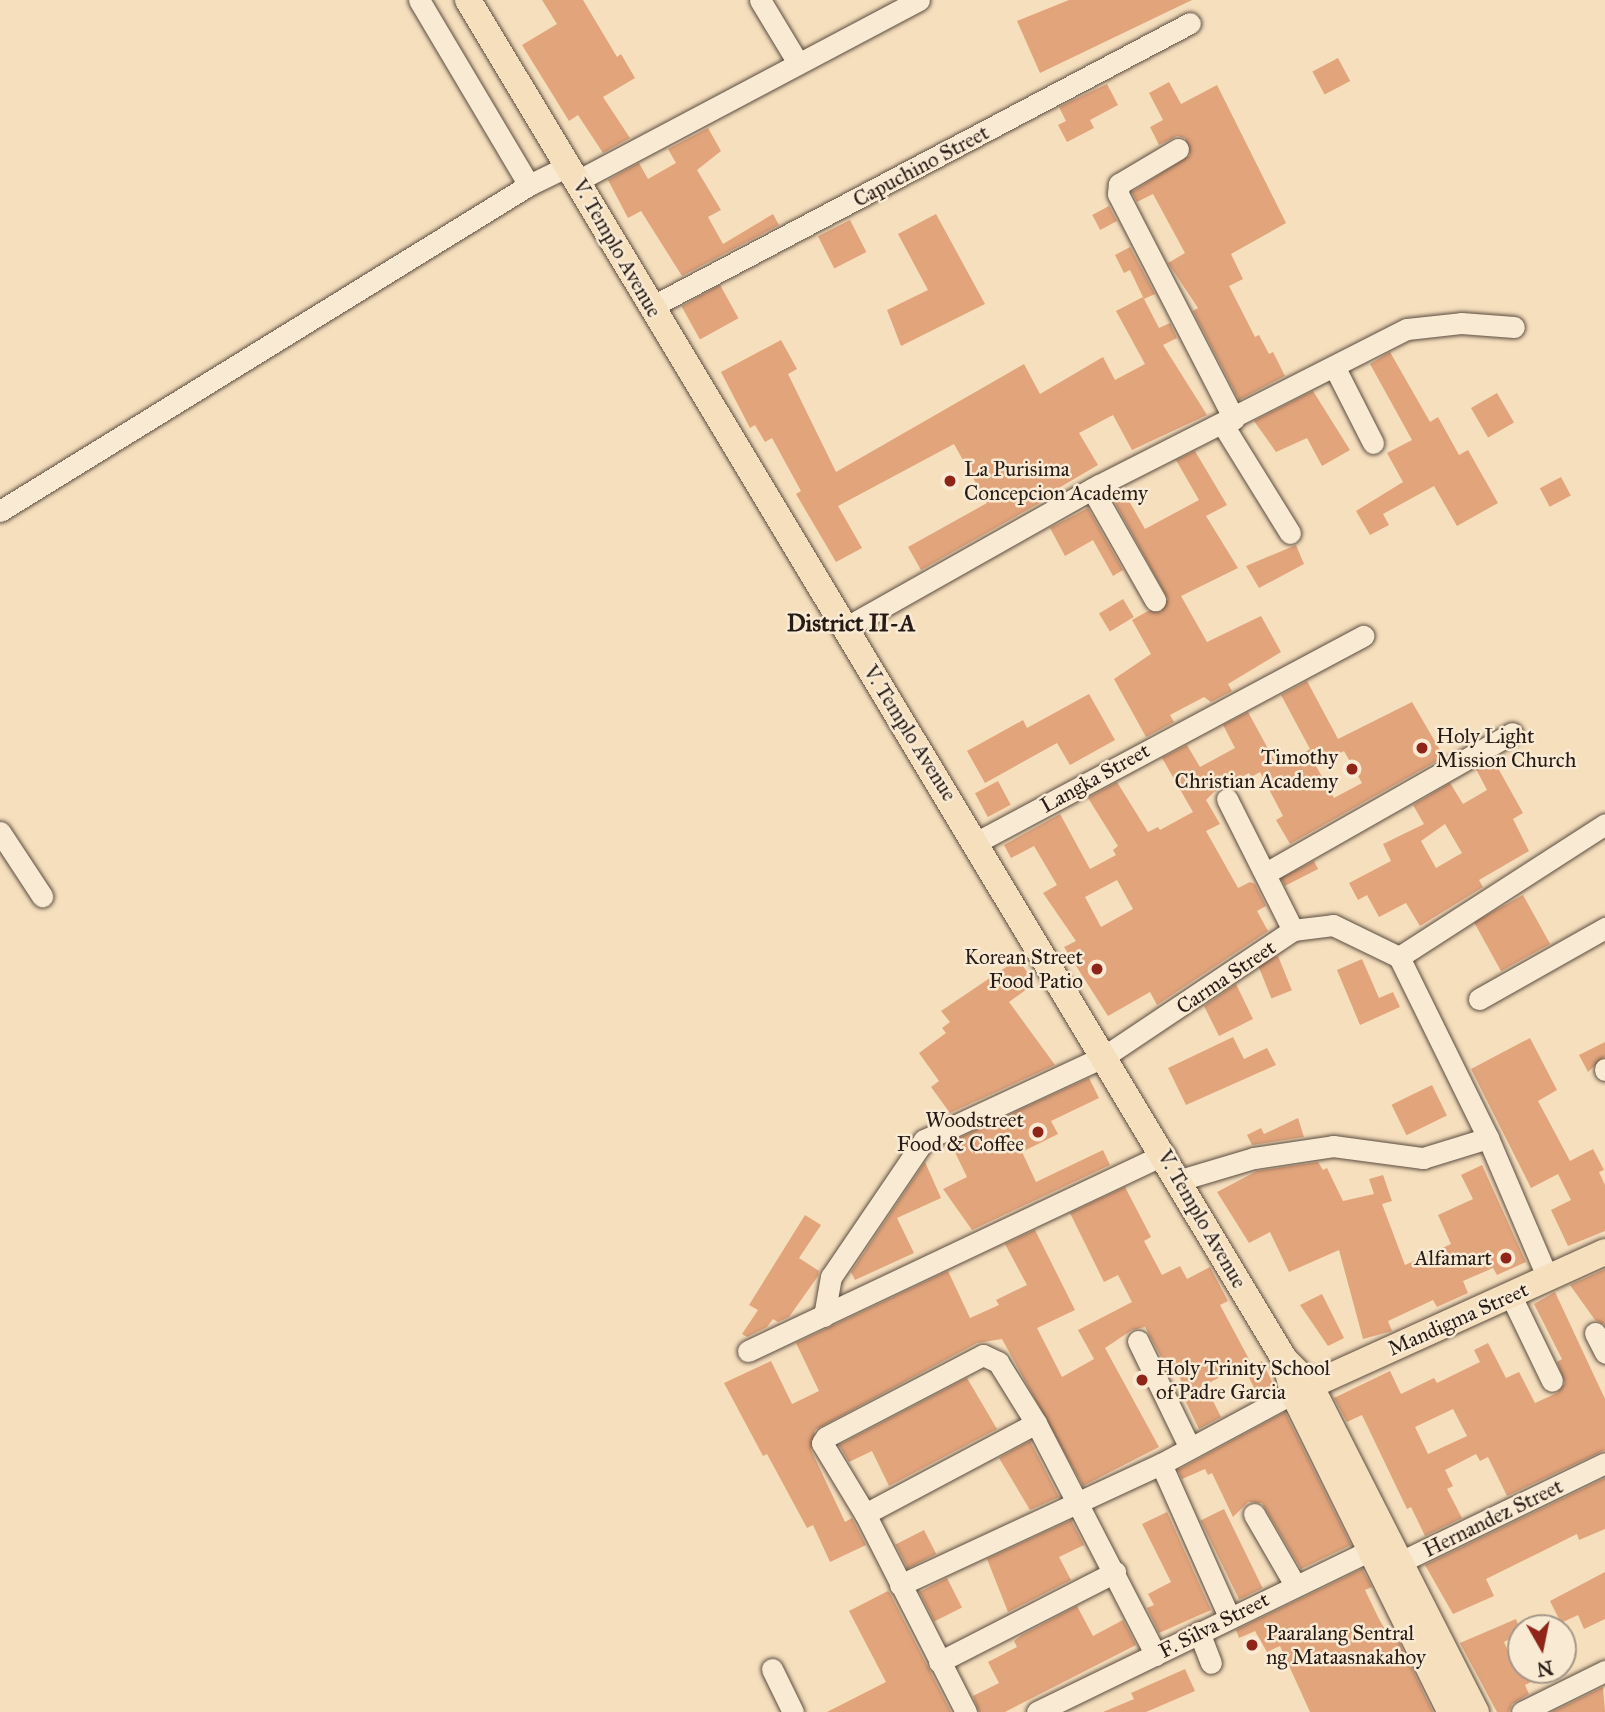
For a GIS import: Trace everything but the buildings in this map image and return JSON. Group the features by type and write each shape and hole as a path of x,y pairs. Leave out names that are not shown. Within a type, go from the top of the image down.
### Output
{"main road":[{"name":"V. Templo Avenue","path":"468,0 1165,1154 1302,1389 1386,1556 1476,1712"},
{"name":"Mandigma Street","path":"1302,1389 1605,1252"},
{"name":"V. Templo Avenue","path":"1386,1556 1451,1712"}],"street":[{"path":"419,0 529,185"},
{"path":"760,0 798,63"},
{"path":"0,511 529,185 573,173 798,63 919,0"},
{"name":"Capuchino Street","path":"651,307 1190,23"},
{"path":"1178,149 1119,184 1118,194 1229,422 1290,533"},
{"path":"845,628 1092,489 1229,422 1407,329 1461,323 1514,327"},
{"path":"1335,368 1373,443"},
{"path":"1092,489 1155,600"},
{"name":"Langka Street","path":"977,842 1363,636"},
{"path":"1266,873 1512,733"},
{"path":"1227,799 1293,930"},
{"path":"1548,1279 1488,1138 1399,957 1605,824"},
{"path":"0,832 42,896"},
{"name":"Carma Street","path":"824,1316 831,1277 924,1140 1105,1056 1293,930 1333,925 1399,957"},
{"path":"1479,999 1605,928"},
{"path":"1180,1180 1254,1158 1333,1146 1423,1158 1488,1138"},
{"path":"748,1351 1165,1154"},
{"path":"1511,1296 1552,1381"},
{"path":"1595,1333 1605,1353"},
{"path":"1138,1341 1190,1448"},
{"path":"966,1712 865,1514 823,1448 823,1438 983,1355 998,1362 1036,1423 1156,1654"},
{"path":"901,1585 1160,1464 1302,1389"},
{"path":"865,1514 1036,1423"},
{"path":"1160,1464 1229,1617"},
{"name":"Hernandez Street","path":"1386,1556 1605,1464"},
{"path":"1254,1514 1295,1585"},
{"name":"F. Silva Street","path":"1037,1712 1295,1585 1386,1556"},
{"path":"939,1662 1115,1572"},
{"path":"1199,1632 1211,1663"},
{"path":"772,1669 793,1712"},
{"path":"1522,1712 1605,1671"}],"place":[{"name":"La Purisima Concepcion Academy","path":"950,481"},
{"name":"Holy Light Mission Church","path":"1422,748"},
{"name":"Timothy Christian Academy","path":"1352,769"},
{"name":"Korean Street Food Patio","path":"1097,969"},
{"name":"Woodstreet Food & Coffee","path":"1038,1132"},
{"name":"Alfamart","path":"1506,1258"},
{"name":"Holy Trinity School of Padre Garcia","path":"1142,1380"},
{"name":"Paaralang Sentral ng Mataasnakahoy","path":"1252,1645"}],"district":[{"name":"District II-A","path":"851,624"}]}
